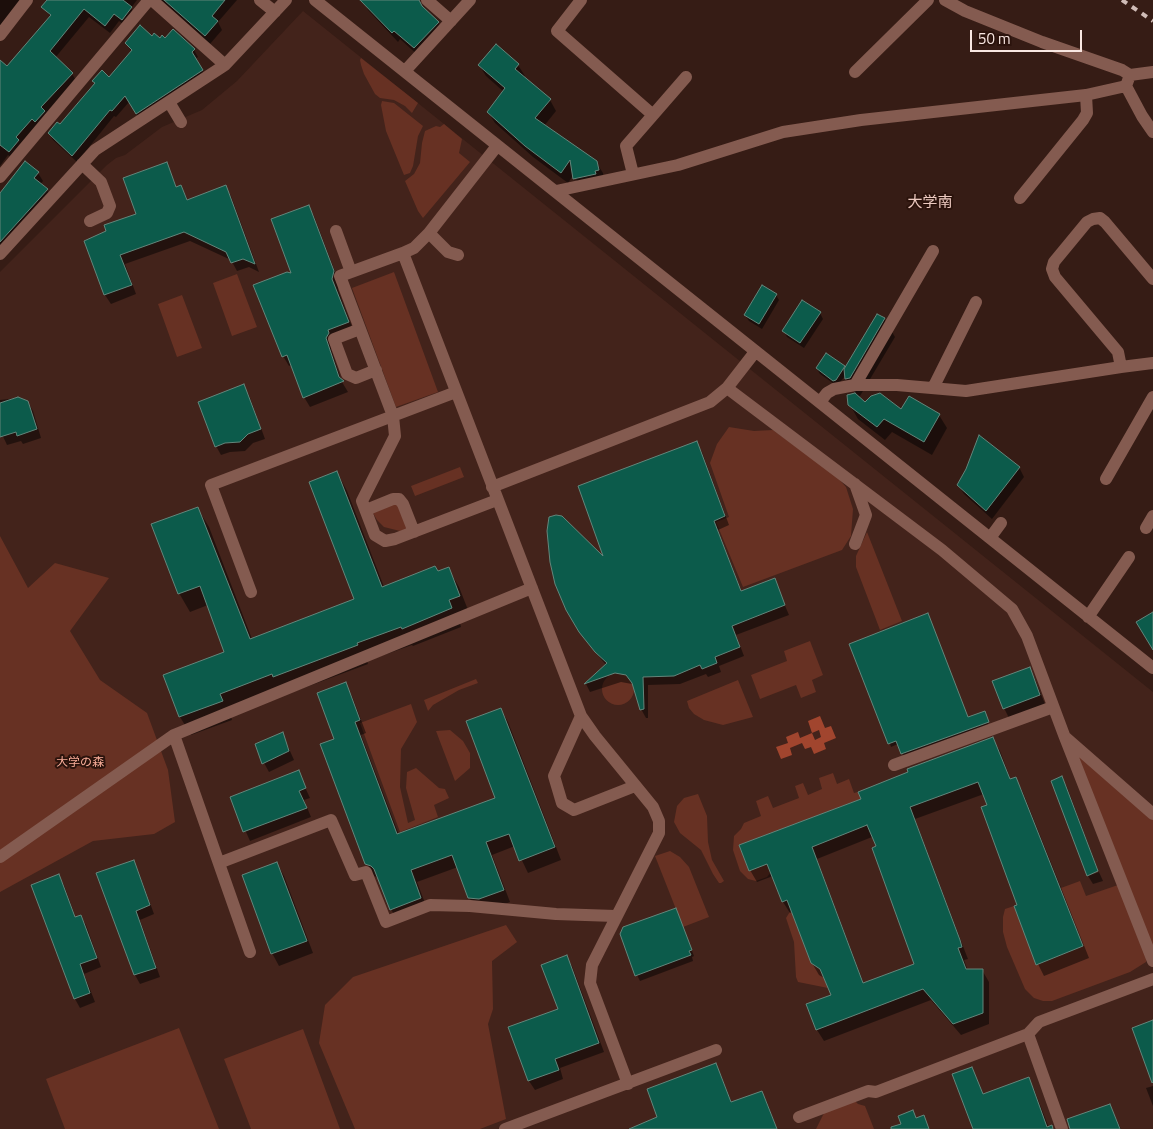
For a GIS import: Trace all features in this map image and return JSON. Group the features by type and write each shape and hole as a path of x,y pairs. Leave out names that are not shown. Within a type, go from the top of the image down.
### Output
{"street":[{"path":"0,35 27,0"},
{"path":"0,177 34,142 107,45 151,0 225,65"},
{"path":"260,0 275,12"},
{"path":"0,254 95,150 225,65 286,0"},
{"path":"315,0 1153,668"},
{"path":"427,0 451,21"},
{"path":"405,70 470,0"},
{"path":"581,0 557,31 653,115"},
{"path":"855,72 928,0"},
{"path":"945,0 965,11 1042,42 1122,70 1142,116 1153,132"},
{"path":"556,191 678,165 783,132 862,120 1086,95 1119,86 1153,72"},
{"path":"633,174 626,146 686,76"},
{"path":"1020,198 1083,120 1087,113 1086,95"},
{"path":"169,102 181,122"},
{"path":"497,146 429,233 414,248 340,276 393,416 395,436 362,501 375,535 385,541 395,539 497,500"},
{"path":"82,164 101,182 110,206 107,213 90,221"},
{"path":"1121,367 1118,352 1055,277 1052,269 1054,262 1087,222 1100,218 1106,222 1153,279"},
{"path":"336,231 351,272"},
{"path":"429,233 448,252 458,255"},
{"path":"855,385 933,251"},
{"path":"403,253 582,716 595,736 653,807 659,822 659,833 615,916 592,965 590,983 628,1084"},
{"path":"933,388 976,302"},
{"path":"360,329 334,339 347,374 356,378 376,370"},
{"path":"492,487 710,402 727,388 756,352"},
{"path":"820,402 827,393 834,389 855,385 897,385 974,390 1153,363"},
{"path":"727,388 942,550 1012,609 1027,636 1153,961"},
{"path":"252,592 211,485 456,392"},
{"path":"1106,479 1153,396"},
{"path":"855,484 866,515 855,544"},
{"path":"366,510 394,499 399,499 404,504 414,532"},
{"path":"1146,528 1153,516"},
{"path":"990,538 1001,523"},
{"path":"1088,617 1130,557"},
{"path":"0,857 174,735 532,588"},
{"path":"894,765 1053,707"},
{"path":"582,716 554,776 562,803 574,810 635,786"},
{"path":"174,735 250,952"},
{"path":"1064,735 1153,814"},
{"path":"218,863 331,820 354,875 366,872 386,922 430,905 470,906 556,914 615,916"},
{"path":"799,1117 868,1091 876,1092 1028,1034 1039,1022 1153,979"},
{"path":"1028,1034 1062,1129"},
{"path":"512,1128 716,1050"}],"shaded area":[{"path":"303,11 1153,692 1153,1129 0,1129 0,272 107,165 116,158 125,155 162,127 202,110 237,81"},
{"path":"820,716 825,728 831,726 836,738 824,743 826,749 814,754 811,747 805,749 802,743 790,748 792,755 781,759 776,747 788,743 786,737 798,732 800,738 812,733 808,721","holes":["819,730 821,737 815,740 812,733"]}],"green space":[{"path":"361,58 418,103 412,113 405,106 394,100 380,98 375,94 364,74"},
{"path":"382,101 394,103 423,126 418,136 410,173 404,175 386,131 381,105"},
{"path":"444,124 462,139 459,153 470,162 423,218 405,181 414,174 420,163 425,131"},
{"path":"394,272 438,392 396,407 352,288"},
{"path":"237,274 257,327 232,336 213,283"},
{"path":"182,295 202,348 177,357 158,304"},
{"path":"729,427 754,431 773,430 836,476 846,487 853,509 851,536 842,550 743,587 716,522 729,517 710,463 717,444"},
{"path":"460,467 464,477 415,496 411,486"},
{"path":"397,503 407,529 400,531 384,527 373,513"},
{"path":"867,532 902,621 880,630 856,567 856,556"},
{"name":"大学の森","path":"0,536 28,588 55,563 109,578 70,631 100,680 147,713 168,770 175,822 154,834 93,841 0,892"},
{"path":"810,641 823,675 812,680 816,692 801,698 796,685 760,699 751,675 787,661 784,651"},
{"path":"618,673 629,678 634,689 629,700 618,705 607,700 602,689 607,678"},
{"path":"476,679 478,683 459,690 433,705 428,711 424,700"},
{"path":"738,680 753,717 723,725 704,720 694,714 689,708 687,701"},
{"path":"411,704 417,722 401,749 400,787 408,823 415,820 406,788 407,772 416,768 439,788 445,789 449,798 434,805 438,817 400,832 360,723"},
{"path":"450,730 463,741 470,753 470,768 455,781 436,731"},
{"path":"1072,746 1153,819 1153,953"},
{"path":"833,773 837,784 849,779 854,793 858,792 861,799 739,845 749,871 794,854 767,877 756,881 748,879 740,871 733,850 734,836 744,823 761,816 756,801 768,796 773,808 799,798 795,786 803,783 808,795 822,789 819,778"},
{"path":"698,794 707,816 708,842 712,860 724,881 721,883 713,874 701,850 680,833 674,822 677,806 684,798"},
{"path":"670,851 680,857 689,867 709,917 683,927 655,856"},
{"path":"1080,881 1086,896 1118,885 1147,957 1146,962 1130,972 1052,1001 1034,998 1025,989 1007,947 1003,932 1005,909 1014,906 1037,965 1083,946 1061,888"},
{"path":"791,910 811,963 820,969 828,988 798,982 794,942 786,918"},
{"path":"506,925 517,942 492,961 493,1009 488,1024 506,1119 480,1129 355,1129 319,1043 325,1005 353,977"},
{"path":"179,1028 219,1129 65,1129 46,1079"},
{"path":"303,1029 340,1129 251,1129 224,1059"},
{"path":"853,1099 858,1104 865,1106 874,1129 816,1129 825,1111"}],"building":[{"path":"47,0 123,0 132,7 122,20 114,14 105,26 84,9 50,51 73,73 41,107 45,111 35,122 32,119 16,137 19,140 9,152 0,145 0,60 7,66 51,15 41,7"},
{"path":"164,0 225,0 212,16 218,21 205,36"},
{"path":"360,0 419,0 422,6 439,22 414,48 394,31 392,33"},
{"path":"140,25 152,36 154,33 160,38 162,35 165,38 173,29 195,49 192,52 203,70 136,114 125,96 112,111 110,110 72,156 48,133 57,122 60,124 95,83 92,81 102,70 109,77 132,50 125,43"},
{"path":"496,44 519,64 515,69 551,99 535,118 597,161 599,170 595,171 596,174 573,179 570,160 561,173 525,146 487,112 505,88 478,65"},
{"path":"25,161 39,172 34,178 48,189 0,242 0,193"},
{"path":"167,162 176,187 181,185 187,200 226,185 255,264 243,259 231,263 226,252 184,232 120,255 132,285 104,295 84,241 106,231 104,225 136,214 123,178"},
{"path":"309,205 334,271 332,279 349,322 328,330 329,333 326,338 339,377 344,381 303,398 287,355 282,357 253,285 287,272 291,273 271,219"},
{"path":"762,285 777,294 759,324 744,315"},
{"path":"802,300 821,312 800,343 782,331"},
{"path":"877,314 885,318 850,378 845,379 844,369"},
{"path":"826,353 845,366 836,380 833,381 816,368"},
{"path":"244,384 261,429 248,434 240,442 225,443 215,447 198,402"},
{"path":"855,393 865,402 871,396 880,393 901,409 909,396 940,414 924,442 884,419 877,427 848,405 847,395"},
{"path":"18,397 28,401 37,429 17,436 16,432 0,437 0,403"},
{"path":"979,435 1020,467 986,511 957,485 966,469"},
{"path":"697,441 725,516 714,521 741,591 775,578 785,605 732,626 740,647 715,657 717,663 702,669 700,665 674,676 643,677 644,709 640,710 632,683 626,675 615,673 584,684 607,663 595,652 579,632 566,610 555,584 550,562 547,531 549,517 562,516 603,556 578,486"},
{"path":"337,471 382,587 435,566 438,571 449,567 460,596 449,600 452,608 402,629 401,627 357,643 358,645 273,677 272,674 220,694 223,701 179,717 163,675 224,652 200,586 178,594 151,524 198,507 250,639 354,599 309,482"},
{"path":"1153,612 1153,650 1136,622"},
{"path":"928,613 968,717 985,711 989,722 901,754 896,741 888,744 849,644"},
{"path":"1030,667 1040,695 1003,709 992,681"},
{"path":"346,682 360,720 355,722 397,834 495,798 466,721 501,708 555,847 519,861 509,834 486,842 504,890 479,899 468,898 452,855 411,870 421,898 390,910 374,869 365,864 320,744 334,739 317,693"},
{"path":"283,732 289,751 262,764 255,744"},
{"path":"993,737 1010,779 1016,777 1083,946 1036,965 1014,906 1017,905 981,807 987,805 978,782 910,807 960,940 962,947 958,948 966,969 983,969 983,1013 953,1024 923,989 816,1030 806,1004 831,995 820,969 811,963 787,900 782,902 767,864 749,871 739,845 861,799 858,792 908,772 907,769","holes":["867,825 876,846 872,848 914,964 863,983 812,847"]},
{"path":"299,770 306,788 299,791 307,808 243,832 230,797"},
{"path":"1062,776 1098,871 1087,876 1051,781"},
{"path":"134,860 150,905 136,911 156,968 134,975 96,873"},
{"path":"277,862 307,941 271,954 242,875"},
{"path":"59,874 75,917 81,915 97,958 80,964 90,993 74,999 31,885"},
{"path":"676,908 692,950 689,951 691,955 635,976 620,934 623,927"},
{"path":"567,955 599,1043 555,1059 559,1070 528,1081 508,1027 558,1009 541,965"},
{"path":"1153,1020 1153,1082 1152,1083 1132,1028"},
{"path":"716,1063 731,1102 762,1091 777,1129 629,1129 657,1117 647,1089"},
{"path":"972,1067 983,1094 1029,1077 1047,1127 1052,1125 1053,1129 973,1129 952,1074"},
{"path":"1110,1104 1120,1129 1070,1129 1067,1119"},
{"path":"913,1110 916,1118 924,1115 929,1129 891,1129 891,1127 901,1124 898,1116"}],"railway":[{"path":"1122,0 1153,21"}],"district":[{"name":"大学南","path":"930,203"}]}
